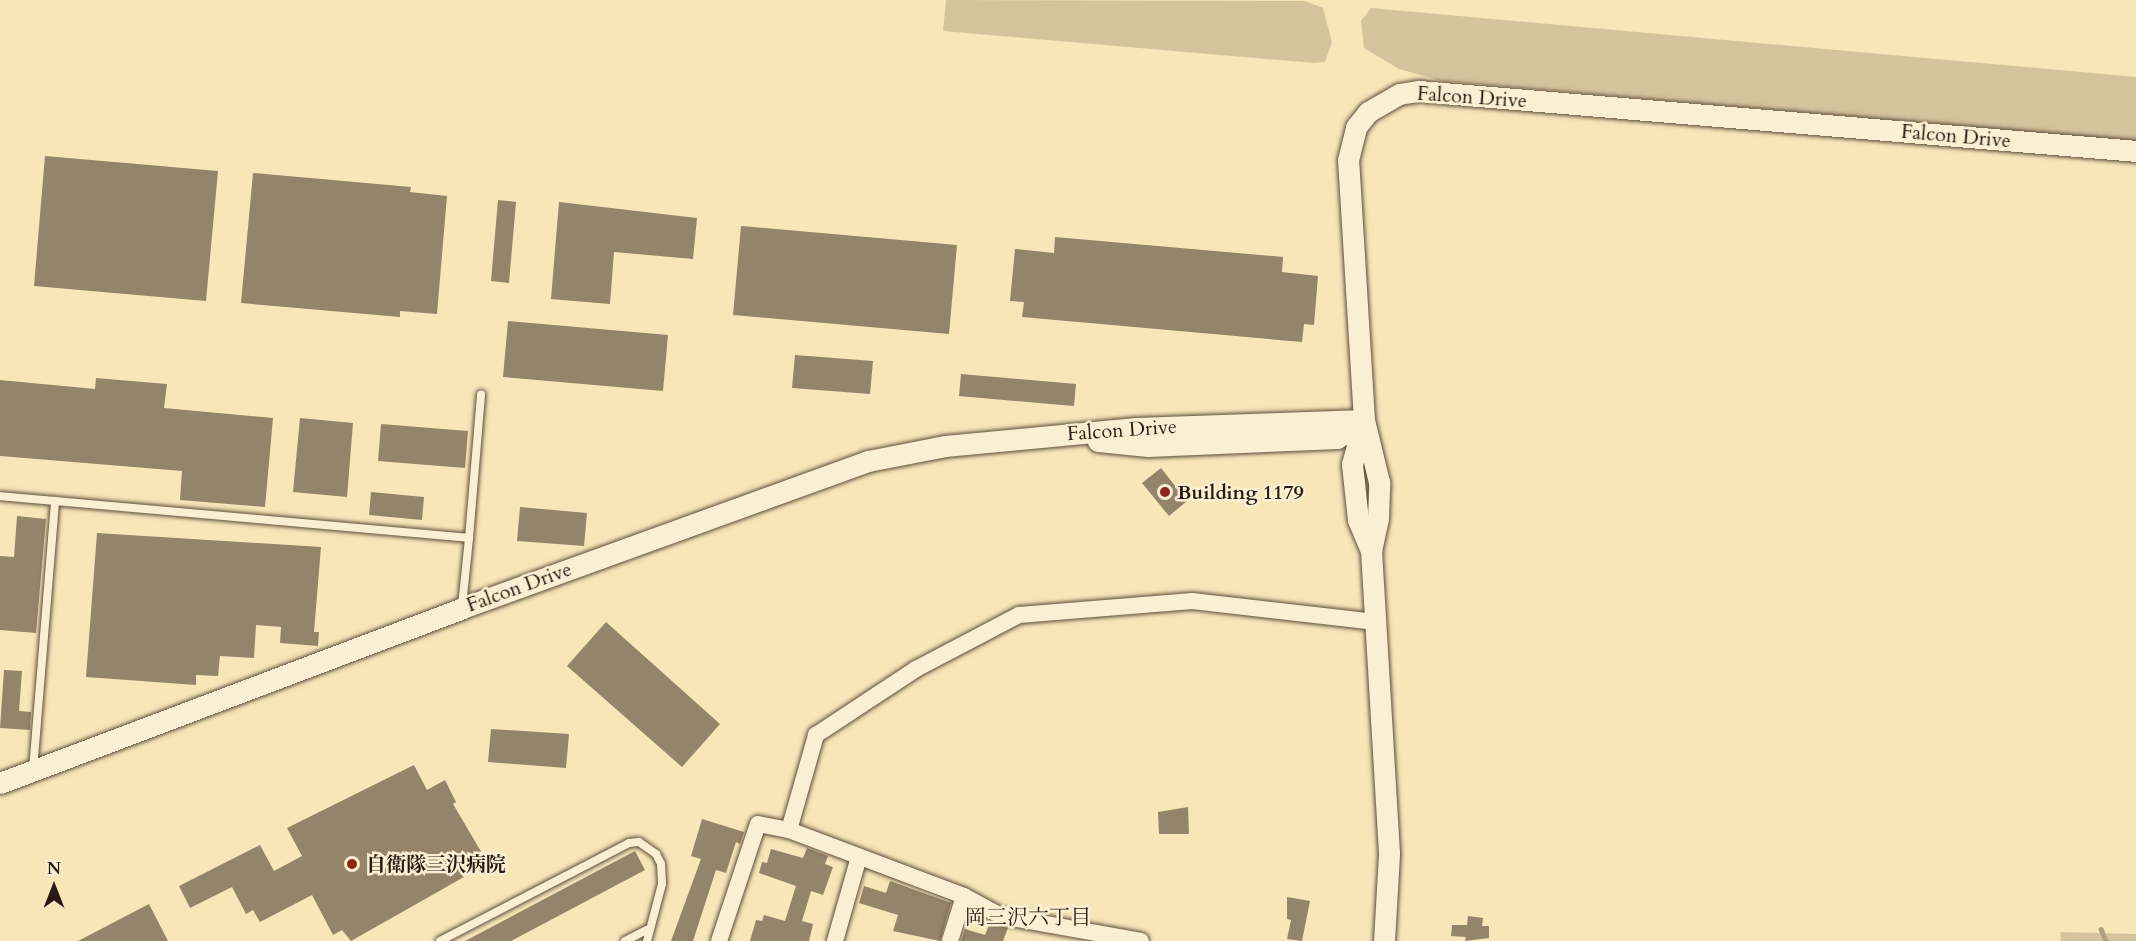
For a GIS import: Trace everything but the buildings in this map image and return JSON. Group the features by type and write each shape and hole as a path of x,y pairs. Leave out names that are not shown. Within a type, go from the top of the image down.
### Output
{"street":[{"name":"Falcon Drive","path":"1364,420 1349,145 1368,112 1399,94 1446,93 2136,151"},
{"name":"Falcon Drive","path":"0,783 462,608 868,461 945,446 1136,428 1364,420"},
{"name":"Falcon Drive","path":"1050,436 1148,446 1321,440 1337,438 1364,420"},
{"path":"1364,420 1352,464 1358,520 1371,551"},
{"path":"1364,420 1379,482 1378,519 1371,551 1389,853 1384,941"},
{"path":"1321,440 1352,464"},
{"path":"789,830 816,735 916,669 1019,615 1192,601 1376,622"},
{"path":"719,941 758,824 789,830 964,896 1001,916 1058,935 1141,941"},
{"path":"835,941 859,857"},
{"path":"950,941 964,896"}],"lane":[{"path":"462,608 481,394"},
{"path":"0,496 469,538"},
{"path":"33,770 55,501"},
{"path":"440,941 629,843 639,842 656,854 661,864 662,884 647,930 647,941"},
{"path":"625,941 647,930"}],"shaded area":[{"path":"946,0 1305,1 1323,8 1332,42 1325,62 1314,63 943,31"},
{"path":"1371,8 2136,77 2136,141 1442,81 1399,69 1364,48 1361,21"},
{"path":"2060,932 2136,934 2136,941 2061,941"}],"waterway":[{"path":"2101,929 2106,941"}],"place":[{"name":"Building 1179","path":"1165,492"},
{"name":"自衛隊三沢病院","path":"352,864"}],"district":[{"name":"岡三沢六丁目","path":"1028,918"}]}
